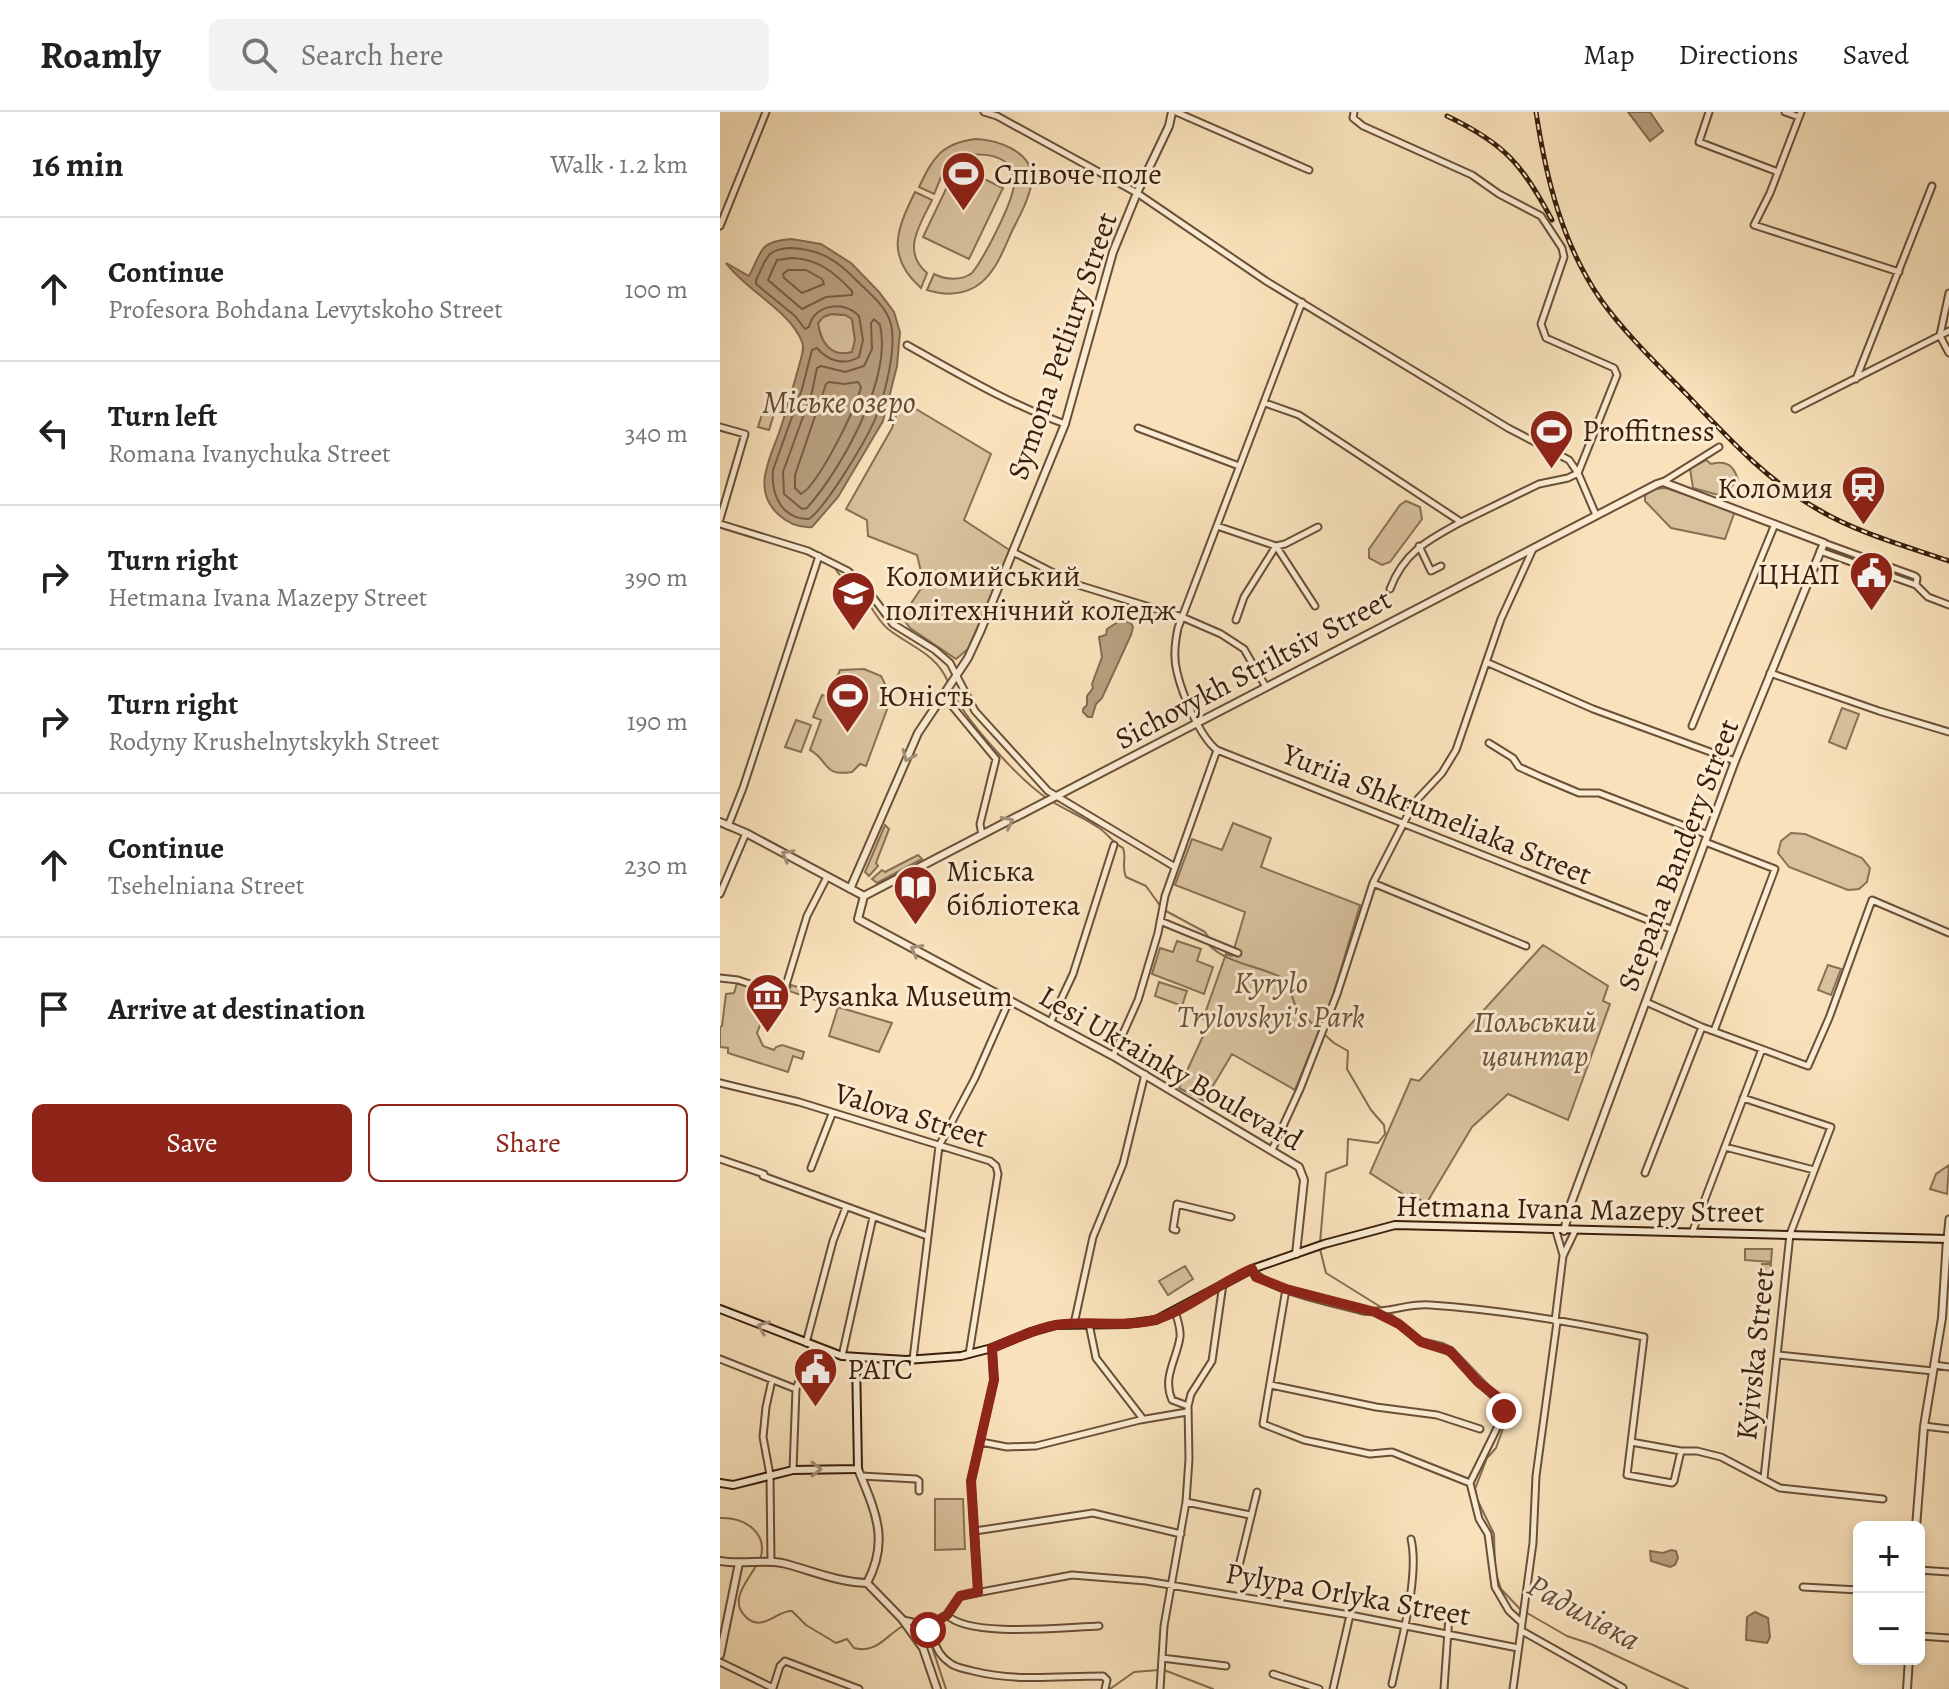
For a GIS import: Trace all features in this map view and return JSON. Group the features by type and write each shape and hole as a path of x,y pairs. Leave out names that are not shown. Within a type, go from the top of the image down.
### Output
{"street":[{"path":"720,226 766,112"},
{"path":"984,112 997,116 1137,193 1266,281 1508,428 1569,460 1596,515"},
{"path":"1174,112 1309,170"},
{"name":"Symona Petliury Street","path":"945,692 968,658 1065,424 1113,252 1174,112"},
{"path":"1354,112 1353,118 1363,126 1472,175 1499,194 1541,216 1562,248 1564,257 1541,324 1542,334 1614,368 1617,375 1578,473"},
{"path":"1709,112 1699,142 1778,172"},
{"path":"1785,112 1800,114 1754,225 1899,272"},
{"path":"1856,379 1932,186"},
{"path":"1949,293 1940,336 1949,353"},
{"path":"1113,1056 1138,1000 1162,908 1217,750 1210,745 1198,723 1177,672 1175,641 1302,302"},
{"path":"1795,409 1949,331"},
{"path":"907,345 1029,411 1065,424"},
{"path":"1265,403 1299,415 1461,522"},
{"path":"720,427 745,434 720,522 842,567 869,592 893,624 943,656 975,711 1052,799 1116,840 1175,867"},
{"path":"1138,428 1239,466"},
{"name":"Sichovykh Striltsiv Street","path":"864,896 1663,482 1719,447"},
{"path":"1390,589 1399,570 1419,546 1539,484 1578,473"},
{"path":"1663,482 1915,576 1916,585"},
{"path":"1692,726 1775,524"},
{"path":"1217,526 1276,546 1318,527"},
{"name":"Stepana Bandery Street","path":"1560,1231 1735,761 1824,543"},
{"path":"1276,546 1315,606"},
{"path":"1236,620 1244,597 1276,546"},
{"path":"1419,546 1431,571 1441,566"},
{"path":"1272,1150 1337,994 1373,883 1414,803 1453,757 1501,619 1533,548"},
{"path":"1012,551 1075,584 1182,617 1221,634 1244,649 1266,687"},
{"path":"1820,551 1916,585 1928,597 1949,605"},
{"path":"728,826 819,556"},
{"path":"1514,558 1524,561 1524,567"},
{"path":"1486,662 1593,709 1735,761"},
{"path":"1770,673 1949,732"},
{"path":"850,889 918,733 945,692 996,759 980,824 982,835"},
{"path":"1489,743 1513,758 1519,767 1557,784 1581,793 1599,793 1775,869 1714,1031"},
{"name":"Yuriia Shkrumeliaka Street","path":"1217,750 1673,930"},
{"path":"720,822 864,896"},
{"path":"720,894 746,833"},
{"path":"1050,1023 1085,941 1107,860 1116,840"},
{"path":"720,978 738,980 783,995 807,916 827,877"},
{"path":"1373,883 1526,946"},
{"name":"Lesi Ukrainky Boulevard","path":"864,896 858,919 1113,1056 1299,1167 1304,1175 1296,1254"},
{"path":"1646,1002 1702,1027 1808,1066 1872,900 1949,933"},
{"path":"1160,921 1238,953"},
{"path":"913,1359 940,1145 975,1078 1009,1001"},
{"path":"1645,1173 1702,1027"},
{"path":"1692,1233 1762,1049"},
{"path":"1074,1324 1093,1237 1122,1168 1145,1074"},
{"name":"Valova Street","path":"720,1083 799,1102 990,1161 996,1166 998,1174 969,1354"},
{"name":"Kyivska Street","path":"1743,1098 1831,1127 1790,1234 1764,1478"},
{"path":"811,1168 832,1114"},
{"path":"1725,1147 1814,1170"},
{"path":"720,1159 927,1236"},
{"path":"1176,1230 1173,1229 1177,1204 1231,1217"},
{"path":"793,1470 796,1389 833,1241 846,1207"},
{"path":"842,1356 873,1217"},
{"path":"1916,1521 1924,1426 1942,1318 1949,1219"},
{"name":"Hetmana Ivana Mazepy Street","path":"720,1309 809,1346 842,1356 856,1359 913,1359 969,1354 1041,1329 1074,1324 1143,1322 1175,1311 1223,1282 1252,1269 1324,1244 1395,1225 1948,1239"},
{"path":"1513,1689 1533,1543 1536,1476 1563,1256 1560,1231"},
{"path":"1563,1256 1575,1231"},
{"path":"1252,1269 1256,1277 1286,1289 1382,1311 1431,1305 1513,1313 1645,1339 1627,1475 1672,1483 1681,1451"},
{"path":"1160,1689 1170,1585 1186,1502 1188,1409 1191,1394 1212,1361 1223,1282"},
{"path":"1286,1289 1263,1424 1304,1440 1370,1454 1392,1452 1470,1483"},
{"path":"1175,1311 1180,1336 1169,1375 1168,1391 1172,1400 1188,1409"},
{"path":"1382,1311 1421,1342 1450,1351 1502,1403 1504,1411 1501,1420 1470,1483 1479,1519 1488,1534 1495,1587 1509,1611 1521,1622"},
{"path":"1089,1324 1096,1358 1143,1420"},
{"path":"926,1627 947,1615 960,1596 978,1592 971,1481 994,1380 992,1348"},
{"path":"1778,1355 1949,1367"},
{"path":"720,1359 796,1389"},
{"path":"856,1359 860,1472 880,1534 878,1556 867,1583"},
{"path":"767,1563 770,1475 763,1437 772,1380"},
{"path":"1271,1385 1376,1407 1437,1415 1480,1429"},
{"path":"981,1442 1007,1447 1036,1446 1188,1409"},
{"path":"1924,1426 1949,1429"},
{"path":"1631,1442 1721,1457 1764,1478 1771,1485 1790,1490 1883,1499"},
{"path":"720,1483 733,1485 793,1470 860,1472 916,1479 919,1481 919,1491"},
{"path":"1238,1570 1257,1492"},
{"path":"1186,1502 1250,1515"},
{"path":"975,1531 1093,1513 1181,1534"},
{"path":"1392,1684 1413,1560 1411,1539"},
{"path":"720,1561 751,1564 779,1562 841,1582 867,1583 902,1619 926,1653 937,1689"},
{"path":"720,1655 739,1563"},
{"path":"1925,1570 1949,1572"},
{"name":"Pylypa Orlyka Street","path":"978,1592 1072,1575 1150,1581 1518,1648"},
{"path":"1803,1587 1853,1590"},
{"path":"947,1615 960,1624 992,1628 1099,1626"},
{"path":"1333,1689 1350,1615"},
{"path":"1444,1689 1449,1616"},
{"path":"902,1619 926,1627 947,1661 954,1666 1014,1679 1103,1676 1108,1681 1105,1689"},
{"path":"1522,1631 1623,1688"},
{"path":"1925,1636 1949,1638"},
{"path":"1162,1658 1226,1666"},
{"path":"720,1662 774,1688 781,1664 785,1661 859,1689"},
{"path":"1907,1689 1909,1665"},
{"path":"1273,1674 1319,1689"}],"green space":[{"path":"976,139 1003,145 1020,154 1030,169 1030,192 998,262 982,282 957,293 927,290 934,274 953,279 972,273 996,233 1011,198 1014,181 1008,165 985,155 952,161 934,194 919,187 934,160 946,148"},
{"name":"Співоче поле","path":"957,166 1003,188 969,259 923,237"},
{"path":"915,192 932,200 915,238 915,256 927,273 921,288 902,265 898,242 903,218"},
{"path":"831,314 852,319 853,352 838,353 824,342 818,323"},
{"path":"767,398 778,401 769,430 758,427"},
{"path":"901,400 991,454 964,520 1011,551 968,649 956,659 910,628 902,617 924,584 917,555 868,536 867,520 846,509 892,428"},
{"path":"1706,460 1711,464 1729,465 1736,475 1738,480 1722,496 1693,488 1690,469"},
{"path":"1666,488 1735,511 1725,539 1671,528 1645,501 1645,495 1653,489"},
{"path":"1406,501 1420,507 1422,519 1390,562 1382,565 1369,558 1369,549"},
{"name":"Юність","path":"864,669 881,676 890,694 886,702 889,704 866,766 860,764 852,772 835,772 810,750 821,720 813,717 822,695 829,697 840,670"},
{"path":"1842,708 1859,714 1846,749 1829,742"},
{"path":"796,720 811,725 801,752 785,747"},
{"name":"Kyrylo Trylovskyi's Park","path":"1233,823 1271,838 1261,867 1360,905 1332,999 1295,1090 1232,1054 1204,1101 1179,1088 1209,1023 1203,1019 1226,954 1232,956 1245,912 1175,885 1192,839 1222,850"},
{"path":"885,825 889,829 876,863 878,866 869,876 865,872"},
{"path":"1791,833 1805,834 1862,858 1870,868 1867,882 1859,889 1848,890 1789,867 1778,853 1781,841"},
{"path":"918,855 922,859 877,883 872,879 882,870 885,872"},
{"path":"1177,941 1201,949 1197,961 1213,967 1204,994 1152,974 1160,948 1173,952"},
{"name":"Польський цвинтар","path":"1543,945 1608,986 1603,1001 1610,1004 1568,1120 1508,1094 1472,1127 1426,1204 1412,1194 1409,1198 1370,1173 1411,1079 1419,1081"},
{"path":"1828,965 1841,969 1831,995 1818,990"},
{"path":"1159,982 1187,991 1182,1006 1155,996"},
{"path":"737,983 757,989 754,1000 774,1007 771,1017 761,1023 757,1033 763,1046 774,1050 782,1045 804,1052 802,1059 793,1056 788,1072 728,1053 728,1048 720,1047 726,994 734,993"},
{"path":"791,985 823,995 821,1002 789,991"},
{"path":"838,1007 892,1023 879,1052 829,1036"},
{"path":"1949,1165 1947,1194 1930,1189 1936,1174"},
{"path":"1745,1249 1772,1249 1771,1262 1745,1260"},
{"path":"1762,1264 1771,1264 1767,1299 1761,1298"},
{"path":"1185,1266 1193,1279 1168,1295 1159,1281"},
{"path":"935,1499 963,1499 965,1549 935,1550"}],"water":[{"path":"1628,112 1650,112 1663,131 1650,141"},
{"name":"Міське озеро","path":"791,239 821,244 851,263 894,312 900,332 897,366 883,421 838,497 812,527 794,525 779,515 766,495 764,485 768,463 802,357 802,342 788,320 726,263 749,276 767,245","holes":["831,314 852,319 855,340 852,352 838,353 824,342 818,323"]},
{"path":"1121,620 1131,623 1131,635 1102,698 1096,704 1092,717 1088,717 1083,709 1102,657 1099,637 1106,635 1107,629"},
{"path":"1650,1551 1663,1553 1676,1551 1678,1558 1675,1565 1670,1567 1651,1561"},
{"path":"1755,1612 1768,1618 1770,1637 1767,1643 1746,1640 1747,1617"}],"waterway":[{"name":"Радилівка","path":"835,568 885,626 937,664 948,682"},
{"name":"Радилівка","path":"951,688 967,715 1020,776 1045,797 1102,830 1123,848 1126,877 1146,886 1161,907"},
{"name":"Радилівка","path":"1166,911 1205,932 1209,945 1217,952 1286,980 1297,1010 1334,1043 1348,1051 1347,1069 1371,1110 1384,1125 1385,1134 1378,1143 1348,1139 1347,1165 1326,1173 1320,1243"},
{"name":"Радилівка","path":"1320,1249 1326,1273 1384,1309"},
{"name":"Радилівка","path":"1390,1313 1421,1338 1453,1348 1508,1405 1509,1412 1496,1448 1487,1458 1475,1489 1494,1534 1495,1568"},
{"path":"720,1518 738,1520 753,1528 761,1542 760,1560"},
{"path":"756,1566 739,1598 741,1611 752,1621 763,1622 792,1611 806,1625 836,1643 847,1639 854,1648 862,1649 875,1646 903,1626"},
{"name":"Радилівка","path":"1496,1574 1501,1589 1521,1610"},
{"name":"Радилівка","path":"1527,1613 1567,1636 1688,1689"},
{"path":"918,1626 931,1644 946,1689"},
{"path":"1110,1689 1134,1672 1159,1670"},
{"path":"1164,1670 1213,1689"}],"railway":[{"path":"1536,112 1551,186 1566,233 1587,279 1633,339 1735,445 1783,487 1850,526 1949,561"},
{"path":"1447,116 1498,146 1521,170 1552,220"}],"place":[{"name":"Співоче поле","path":"963,213"},
{"name":"Proffitness","path":"1551,470"},
{"name":"Коломия","path":"1864,527"},
{"name":"ЦНАП","path":"1871,613"},
{"name":"Коломийський політехнічний коледж","path":"854,632"},
{"name":"Юність","path":"847,735"},
{"name":"Міська бібліотека","path":"915,927"},
{"name":"Pysanka Museum","path":"767,1035"},
{"name":"РАГС","path":"816,1408"}],"route":[{"path":"928,1630 926,1627 947,1615 960,1596 978,1592 971,1481 994,1380 992,1348 1031,1332 1056,1325 1126,1324 1156,1320 1252,1269 1256,1277 1286,1289 1375,1312 1399,1324 1421,1342 1450,1351 1478,1382 1499,1398 1504,1411"}]}
